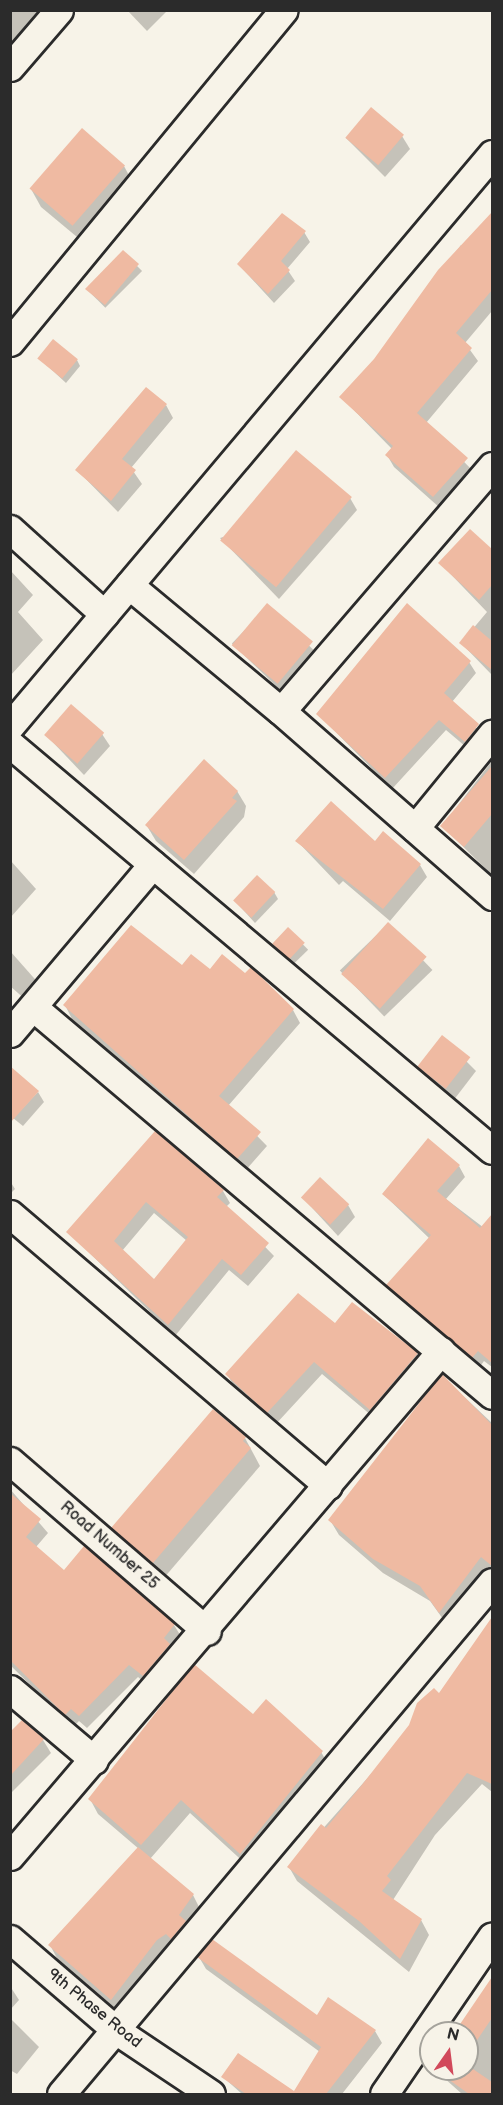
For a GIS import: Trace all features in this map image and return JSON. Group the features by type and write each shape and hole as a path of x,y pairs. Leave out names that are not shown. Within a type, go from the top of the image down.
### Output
{"street":[{"path":"10,67 59,10"},
{"path":"10,342 284,10"},
{"path":"10,726 492,154"},
{"path":"281,711 492,466"},
{"path":"10,529 104,614"},
{"path":"129,585 281,711 492,896"},
{"path":"415,828 492,734"},
{"path":"10,744 492,1150"},
{"path":"10,1033 153,864"},
{"path":"33,1007 492,1395"},
{"path":"10,1214 328,1486"},
{"path":"10,1856 207,1630 441,1351"},
{"name":"Road Number 25","path":"10,1461 207,1630"},
{"path":"61,2094 117,2031 492,1582"},
{"path":"10,1689 94,1760"},
{"path":"384,2094 492,1936"},
{"name":"9th Phase Road","path":"10,1939 117,2031 196,2090"}],"building":[{"path":"371,107 404,135 378,165 345,138"},
{"path":"82,128 125,165 73,226 30,188"},
{"path":"492,212 492,290 456,333 472,348 417,413 468,458 433,497 385,455 393,446 339,397 374,359 438,270"},
{"path":"282,213 306,231 281,261 290,270 268,294 237,264"},
{"path":"123,250 139,264 105,305 85,289"},
{"path":"53,339 78,359 62,379 37,358"},
{"path":"146,387 167,404 122,459 136,470 111,501 75,470"},
{"path":"296,450 352,497 276,587 220,540"},
{"path":"470,529 492,549 492,585 479,600 438,563"},
{"path":"267,603 313,642 278,684 232,645"},
{"path":"407,603 471,661 444,693 479,724 465,742 439,720 385,778 316,714"},
{"path":"473,625 492,641 492,670 459,643"},
{"path":"71,704 104,733 77,764 44,735"},
{"path":"204,759 238,791 232,798 237,801 184,860 145,825"},
{"path":"492,766 492,814 464,847 440,826"},
{"path":"331,801 375,841 383,831 421,864 383,909 295,841"},
{"path":"257,875 275,892 251,918 233,901"},
{"path":"388,922 427,957 380,1009 341,974"},
{"path":"131,925 182,965 191,954 210,969 222,954 245,973 251,967 294,1009 219,1096 261,1132 237,1159 63,1005"},
{"path":"288,927 305,943 289,960 272,944"},
{"path":"442,1035 470,1057 446,1089 417,1067"},
{"path":"10,1066 39,1091 10,1123"},
{"path":"155,1131 224,1190 217,1197 269,1243 241,1275 222,1259 168,1325 66,1232","holes":["146,1202 188,1237 154,1279 114,1241"]},
{"path":"428,1138 460,1165 437,1191 480,1228 492,1214 492,1363 478,1351 472,1358 386,1285 431,1235 382,1194"},
{"path":"320,1177 349,1204 330,1225 301,1197"},
{"path":"298,1293 335,1323 352,1302 418,1353 370,1410 314,1362 267,1413 225,1374"},
{"path":"442,1374 492,1425 492,1566 481,1557 439,1613 420,1586 373,1559 328,1520"},
{"path":"213,1409 246,1437 243,1441 251,1448 153,1563 111,1528"},
{"path":"10,1493 41,1519 26,1537 64,1570 84,1546 175,1624 164,1638 170,1644 143,1676 129,1665 79,1716 71,1709 65,1715 10,1660"},
{"path":"492,1617 492,1784 467,1773 387,1876 391,1880 382,1891 422,1919 400,1959 359,1921 287,1867 321,1824 326,1828 361,1786 409,1725 417,1703 434,1688 439,1693"},
{"path":"194,1664 253,1714 266,1699 323,1751 240,1854 181,1800 141,1845 88,1799"},
{"path":"22,1720 44,1739 10,1776 10,1732"},
{"path":"138,1847 194,1894 179,1915 186,1921 171,1939 166,1934 157,1940 111,2000 48,1945"},
{"path":"212,1939 317,2015 328,1997 376,2030 326,2094 246,2094 221,2077 238,2053 294,2091 321,2047 197,1957"},
{"path":"492,1977 492,2018 479,2037 479,2021 462,2021"},
{"path":"479,2073 492,2082 492,2094 469,2094 451,2081 479,2081"}]}
